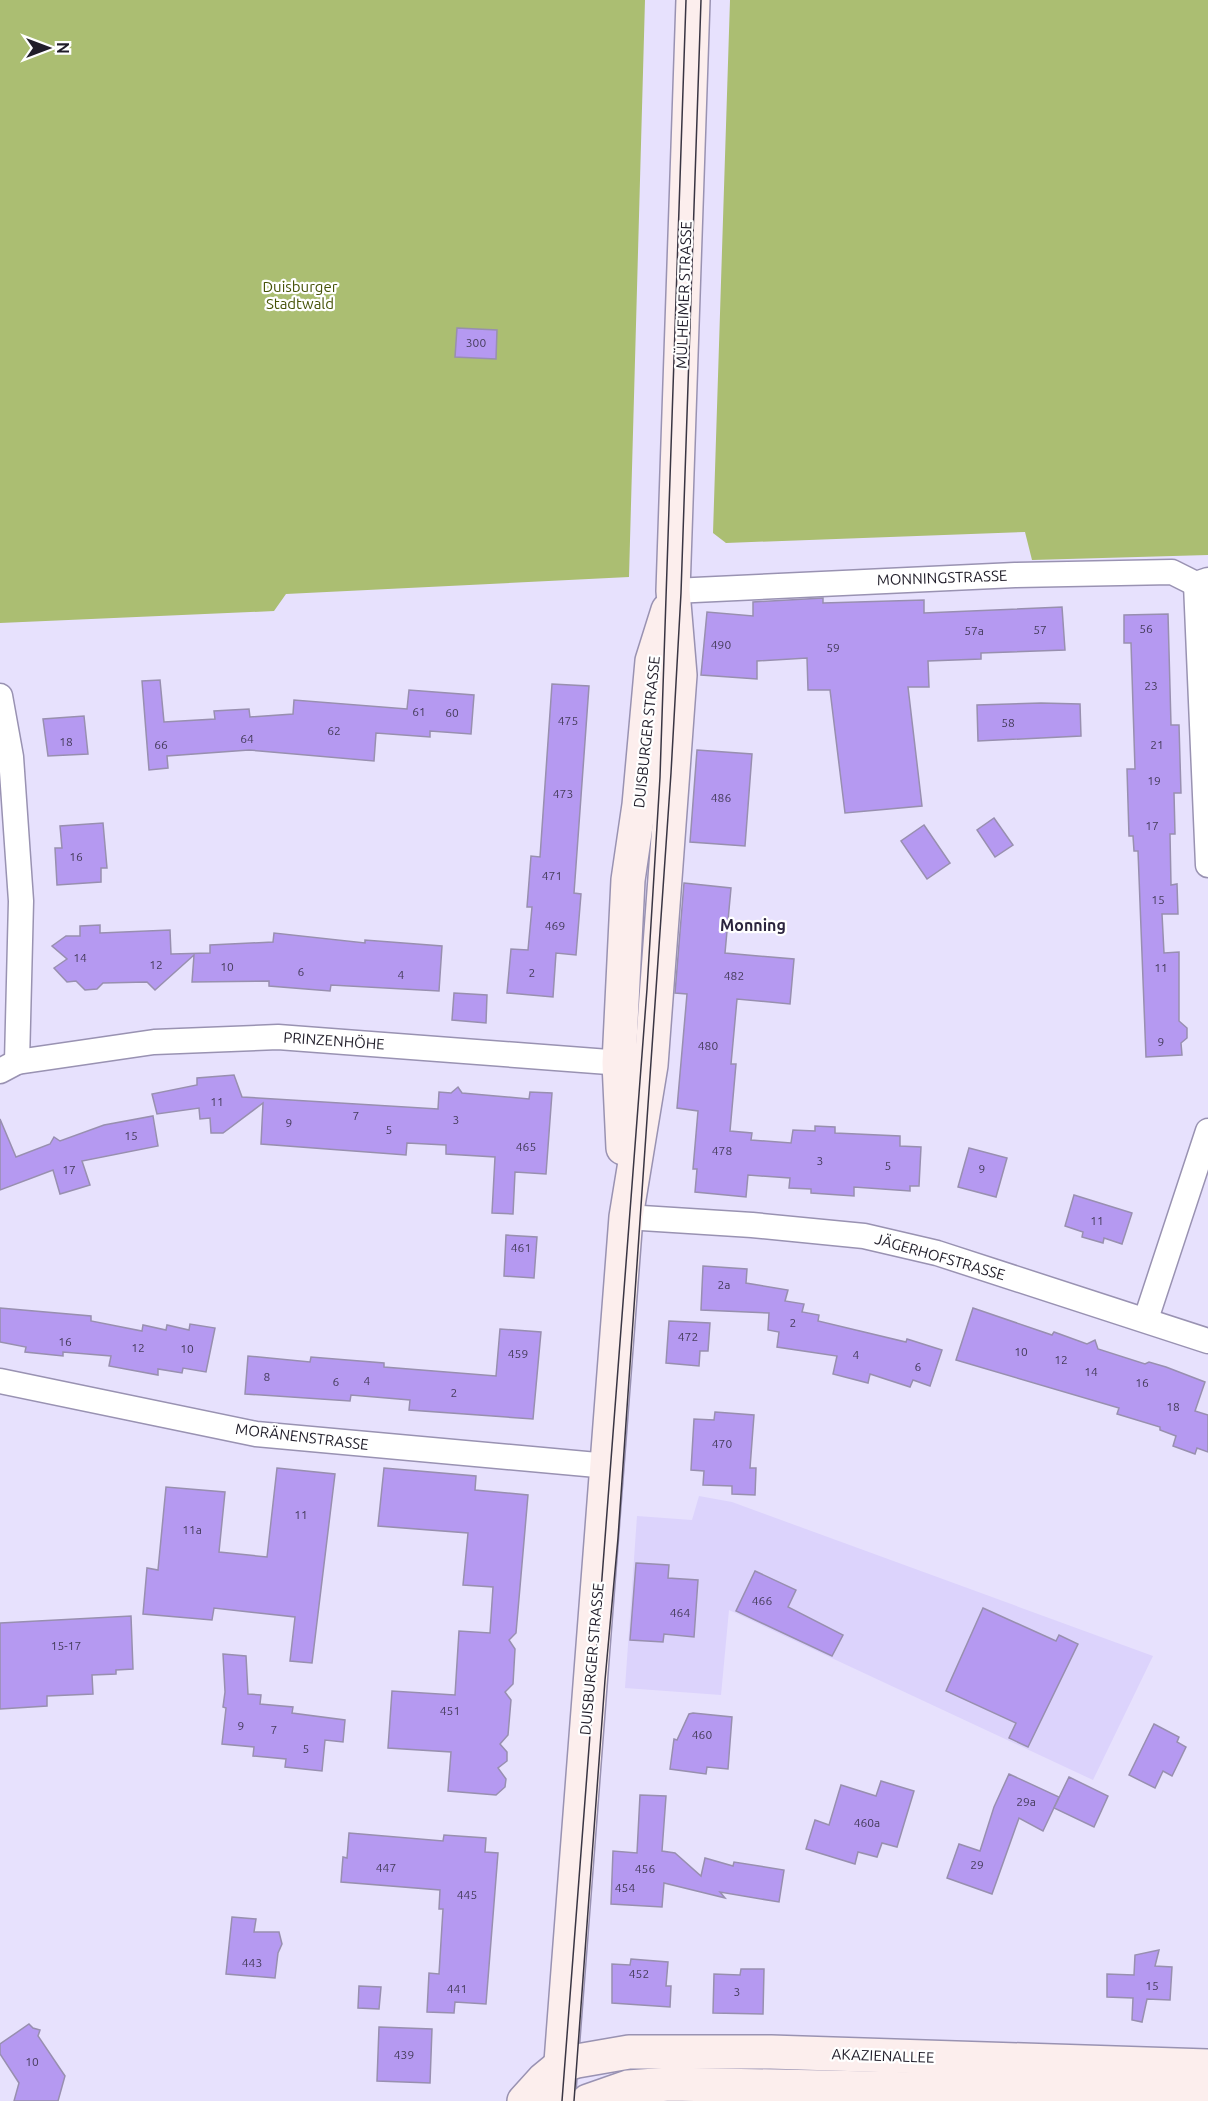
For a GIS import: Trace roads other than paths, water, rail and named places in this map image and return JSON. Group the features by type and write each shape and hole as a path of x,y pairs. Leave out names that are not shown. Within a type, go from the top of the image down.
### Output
{"main road":[{"name":"MÜLHEIMER STRASSE","path":"673,591 693,0"},
{"name":"DUISBURGER STRASSE","path":"558,2101 608,1466 635,1064 628,880 639,805 652,661 673,591"},
{"name":"AKAZIENALLEE","path":"560,2066 629,2052 771,2052 1208,2066"},
{"path":"524,2101 543,2080 560,2066"},
{"name":"AKAZIENALLEE","path":"588,2101 628,2087 670,2084 1065,2092 1208,2098"}],"street":[{"name":"MONNINGSTRASSE","path":"673,591 1015,575 1172,572 1202,582"},
{"path":"1202,582 1208,865"},
{"name":"PRINZENHÖHE","path":"0,696 11,757 21,901 9,1066 154,1042 278,1037 635,1064"},
{"path":"1146,1319 1208,1131"},
{"name":"JÄGERHOFSTRASSE","path":"626,1217 752,1225 864,1236 938,1253 1208,1341"},
{"name":"MORÄNENSTRASSE","path":"0,1381 256,1434 608,1466"}],"tram line":[{"path":"562,2101 647,989 660,777 686,0"},
{"path":"574,2101 605,1680 618,1538 671,773 681,593 701,0"}],"district":[{"name":"Monning","path":"753,925"}],"park label":[{"name":"Duisburger Stadtwald","path":"300,296"}]}
